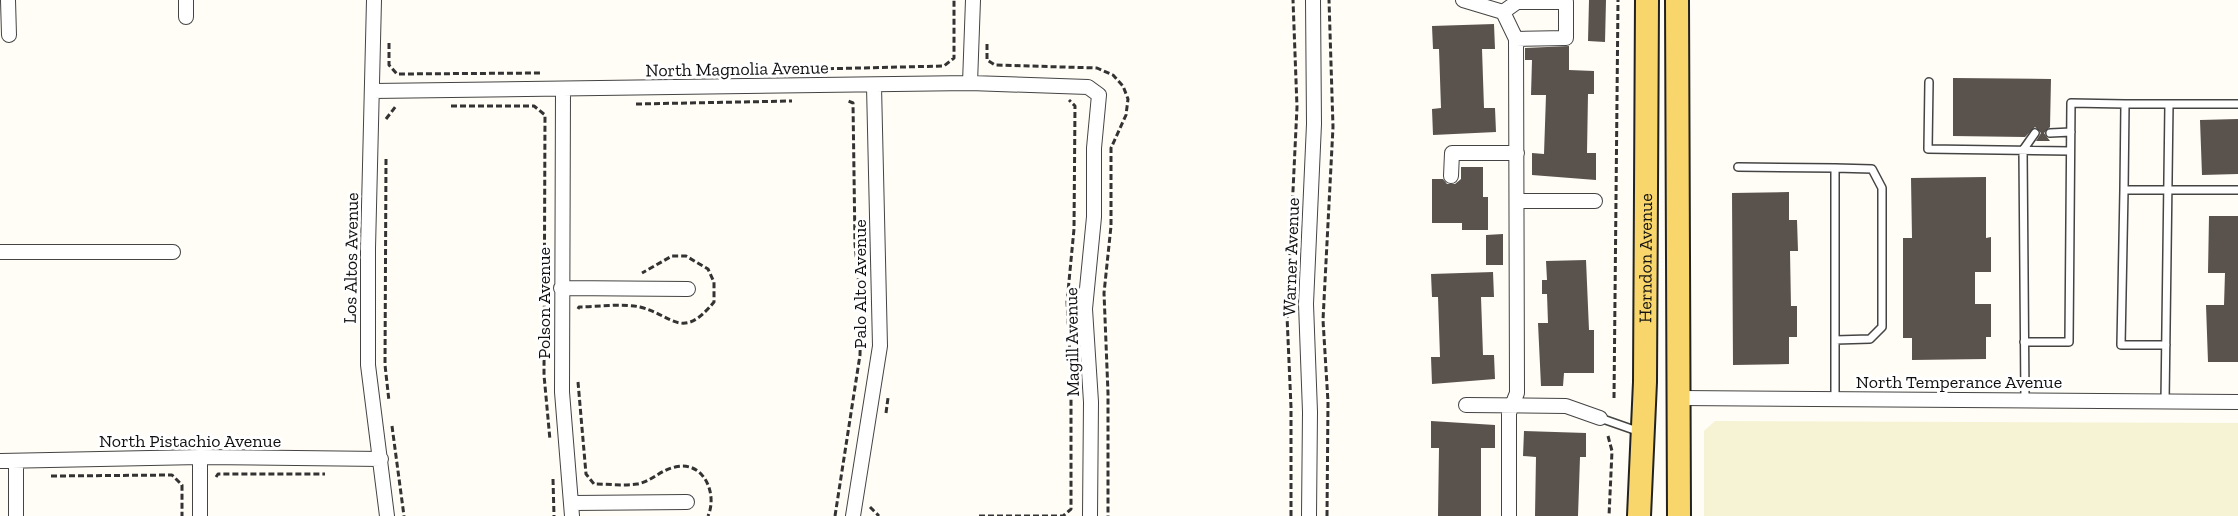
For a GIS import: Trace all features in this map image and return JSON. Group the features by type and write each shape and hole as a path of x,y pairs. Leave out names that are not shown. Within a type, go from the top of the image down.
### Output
{"main road":[{"name":"Herndon Avenue","path":"1639,516 1643,432 1647,0"},
{"path":"1663,0 1664,29 1677,121"},
{"name":"Herndon Avenue","path":"1677,0 1679,516"}],"street":[{"path":"8,0 9,35"},
{"path":"186,0 186,17"},
{"name":"Los Altos Avenue","path":"374,0 374,91 368,248 368,365 387,516"},
{"path":"969,83 973,0"},
{"name":"Warner Avenue","path":"1309,516 1310,412 1306,304 1314,124 1313,0"},
{"path":"1464,1 1503,12 1516,39 1517,393 1509,414 1509,516"},
{"path":"1503,12 1517,2 1566,2 1566,38 1516,39"},
{"name":"North Magnolia Avenue","path":"374,91 969,83 1071,85 1088,87 1099,95"},
{"name":"Palo Alto Avenue","path":"853,516 880,346 874,86"},
{"name":"Polson Avenue","path":"562,89 562,392 572,509"},
{"name":"Magill Avenue","path":"1090,516 1091,402 1085,309 1094,217 1094,148 1099,95"},
{"path":"1451,176 1452,153 1517,153"},
{"path":"1517,201 1595,201"},
{"path":"0,252 173,252"},
{"path":"561,288 688,289"},
{"name":"North Temperance Avenue","path":"1680,398 2238,402"},
{"path":"1466,405 1566,406 1600,418"},
{"path":"200,457 200,516"},
{"name":"North Pistachio Avenue","path":"0,461 200,457 381,459"},
{"path":"16,461 16,516"},
{"path":"572,509 687,501"}],"lane":[{"path":"1929,82 1928,149 2070,151"},
{"path":"2024,342 2069,342 2071,103 2238,104"},
{"path":"2125,104 2121,345 2166,345"},
{"path":"2165,402 2169,104"},
{"path":"2050,133 2071,132"},
{"path":"2025,399 2023,150 2035,133"},
{"path":"1738,167 1872,169 1882,188 1882,327 1870,339 1835,340"},
{"path":"1835,168 1835,399"},
{"path":"2124,190 2238,190"},
{"path":"1600,418 1643,432"}],"path":[{"path":"773,70 944,66 954,58 954,0"},
{"path":"1291,516 1291,407 1287,316 1297,107 1293,0"},
{"path":"1327,516 1328,402 1323,320 1333,127 1329,0"},
{"path":"1614,398 1618,0"},
{"path":"389,33 389,65 397,74 550,73"},
{"path":"835,516 860,355 861,307 855,244 853,103 846,99"},
{"path":"979,516 1063,516 1071,509 1071,374 1067,302 1074,229 1075,106 1066,99"},
{"path":"386,129 386,117 395,106 406,106"},
{"path":"441,106 534,106"},
{"path":"386,153 385,365 390,412"},
{"path":"885,415 888,394"},
{"path":"392,423 404,516"},
{"path":"1608,436 1612,450 1609,516"},
{"path":"216,486 218,474 332,474"},
{"path":"47,476 172,475 182,485 182,516"},
{"path":"869,501 869,506 879,516"}],"shaded area":[{"path":"1715,421 2238,423 2238,516 1704,516 1704,431"}],"building":[{"path":"1589,0 1606,0 1605,42 1588,41"},
{"path":"1494,24 1495,49 1482,49 1484,108 1495,108 1496,132 1433,135 1432,109 1441,108 1439,49 1433,49 1432,26"},
{"path":"1569,46 1569,70 1594,71 1594,94 1588,94 1587,153 1596,153 1596,180 1532,175 1532,153 1544,154 1546,95 1531,95 1532,60 1525,60 1525,48"},
{"path":"1953,78 2051,79 2050,127 2044,133 2050,141 2036,141 2041,133 2035,127 2025,137 1953,136"},
{"path":"2238,119 2238,174 2202,175 2200,120"},
{"path":"1461,167 1483,167 1483,197 1488,197 1488,230 1462,230 1462,223 1432,223 1432,179 1443,179 1447,184 1455,184 1461,179"},
{"path":"1986,177 1986,238 1991,237 1991,272 1975,272 1975,304 1991,304 1991,337 1986,337 1986,359 1912,360 1912,338 1903,338 1903,238 1912,238 1911,178"},
{"path":"1789,192 1789,220 1797,220 1798,251 1790,251 1791,306 1797,306 1797,337 1789,337 1789,364 1733,365 1732,193"},
{"path":"2209,216 2238,216 2238,362 2208,362 2206,305 2224,305 2225,273 2208,273"},
{"path":"1503,234 1503,265 1486,265 1486,235"},
{"path":"1586,260 1589,330 1594,330 1594,373 1564,373 1563,386 1541,386 1538,323 1548,323 1547,294 1542,294 1542,280 1547,280 1546,261"},
{"path":"1493,272 1494,297 1481,297 1483,355 1494,355 1495,379 1432,384 1431,357 1440,357 1438,297 1432,297 1431,274"},
{"path":"1431,421 1495,425 1495,448 1481,448 1481,516 1438,516 1439,448 1431,448"},
{"path":"1524,431 1586,433 1586,457 1580,457 1578,516 1535,516 1536,457 1523,456"}]}
